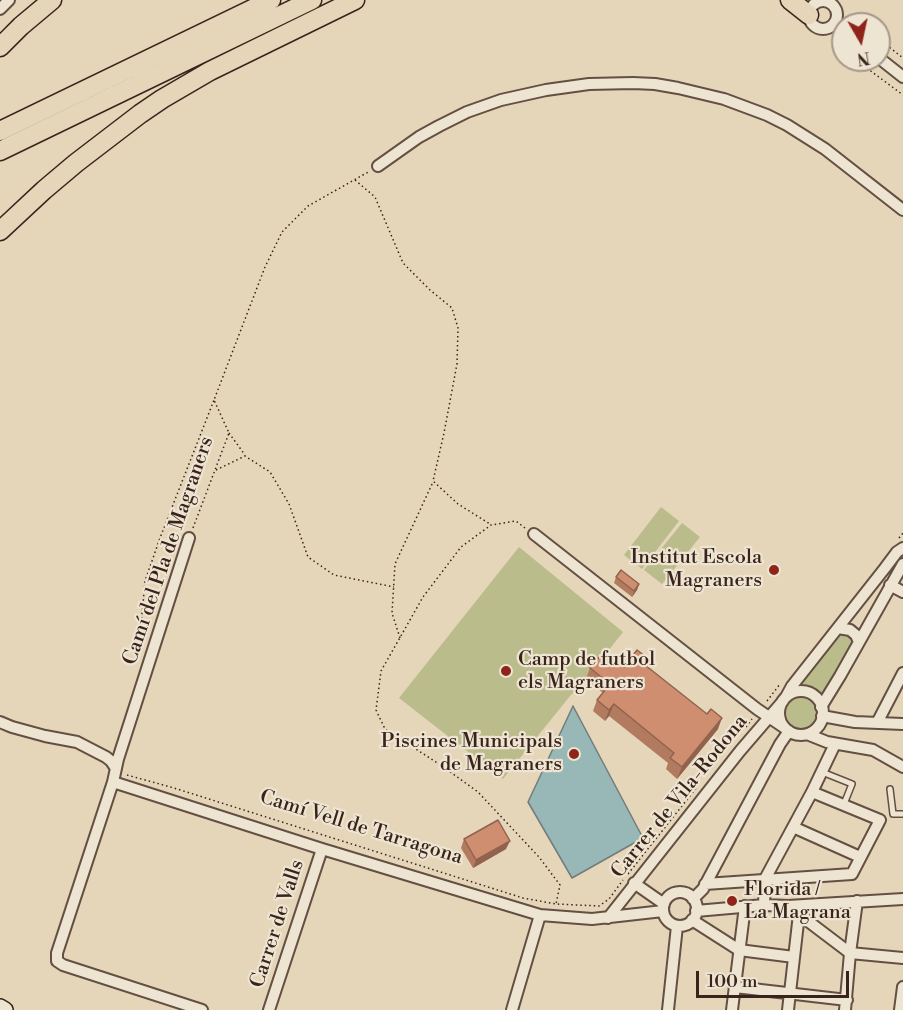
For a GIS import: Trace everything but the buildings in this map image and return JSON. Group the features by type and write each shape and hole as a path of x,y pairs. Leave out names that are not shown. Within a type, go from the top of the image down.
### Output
{"highway":[{"path":"0,47 52,0"},
{"path":"0,130 271,0"},
{"path":"0,151 312,0"},
{"path":"790,0 812,4"},
{"path":"0,231 76,163 162,99 210,70 354,2"}],"street":[{"path":"0,9 9,0"},
{"path":"831,27 817,27 810,20 812,4 832,1"},
{"path":"891,68 903,77"},
{"path":"378,166 439,126 472,110 501,100 579,85 655,84 724,99 787,125 825,149 903,210"},
{"path":"534,534 759,710 787,729 825,742 873,750 903,766"},
{"name":"Camí del Pla de Magraners","path":"189,538 57,953 57,961 63,965 202,1010"},
{"name":"Carrer de Vila-Rodona","path":"608,918 784,699 897,552 899,545"},
{"path":"807,734 819,725 822,711 903,564"},
{"path":"890,585 903,592"},
{"path":"838,628 850,630 859,642"},
{"path":"877,723 903,674"},
{"path":"787,729 780,720 780,705 784,699 794,693 804,692 816,698 822,711 855,722 903,724"},
{"path":"0,722 45,736 77,742 111,761 114,774"},
{"path":"693,899 705,884 787,729"},
{"path":"764,904 765,879 835,744"},
{"name":"Camí Vell de Tarragona","path":"114,774 322,849 540,915 608,918 663,907"},
{"path":"705,884 852,874 880,820 812,792"},
{"path":"793,827 860,857"},
{"name":"Carrer de Valls","path":"268,1010 322,849"},
{"name":"Carrer de Vila-Rodona","path":"634,883 663,907"},
{"path":"677,892 684,893 693,899 696,904 694,915 684,925 677,926 666,920 663,907 670,895 677,892"},
{"path":"694,915 764,904 788,906 903,898"},
{"path":"735,987 846,1005 857,902"},
{"path":"732,1010 745,906"},
{"path":"788,906 850,953 903,958"},
{"path":"788,1010 799,914"},
{"path":"512,1010 540,915"},
{"path":"694,915 740,950 794,957"},
{"path":"668,1010 677,926"},
{"path":"900,1010 903,987"},
{"path":"0,1007 5,1010"}],"lane":[{"path":"822,772 852,784 844,805"},
{"path":"890,789 893,814 903,814"}],"path":[{"path":"891,48 903,58"},
{"path":"872,72 903,95"},
{"path":"146,672 138,660 145,581 265,267 282,232 308,206 378,166"},
{"path":"354,180 375,197 403,263 452,308 458,328 457,364 433,481 395,564 392,613 400,638"},
{"name":"Camí del Pla de Magraners","path":"189,538 229,433 214,400"},
{"path":"229,433 245,456 270,472 289,504 308,557 334,575 394,587"},
{"path":"214,470 245,456"},
{"path":"433,481 458,504 491,525"},
{"path":"534,534 516,521 491,525 461,547 423,597 381,671 376,710 385,729 478,792 539,857 560,885 554,916"},
{"path":"899,545 903,533"},
{"path":"745,728 780,685"},
{"name":"Camí Vell de Tarragona","path":"114,774 174,788 523,898 556,904 598,906 609,898 702,781"}],"green space":[{"path":"661,507 679,521 642,569 624,555"},
{"path":"682,523 700,537 662,584 644,570"},
{"name":"Camp de futbol els Magraners","path":"519,547 623,632 503,779 399,698"},
{"path":"839,634 850,636 853,644 823,696 812,688 797,685"},
{"path":"801,697 812,702 817,713 812,724 801,729 790,724 785,713 790,702"}],"water":[{"name":"Piscines Municipals de Magraners","path":"573,706 643,838 572,878 528,802"}],"place":[{"name":"Institut Escola Magraners","path":"774,570"},
{"name":"Camp de futbol els Magraners","path":"506,671"},
{"name":"Piscines Municipals de Magraners","path":"574,754"},
{"name":"Florida / La Magrana","path":"732,901"}]}
